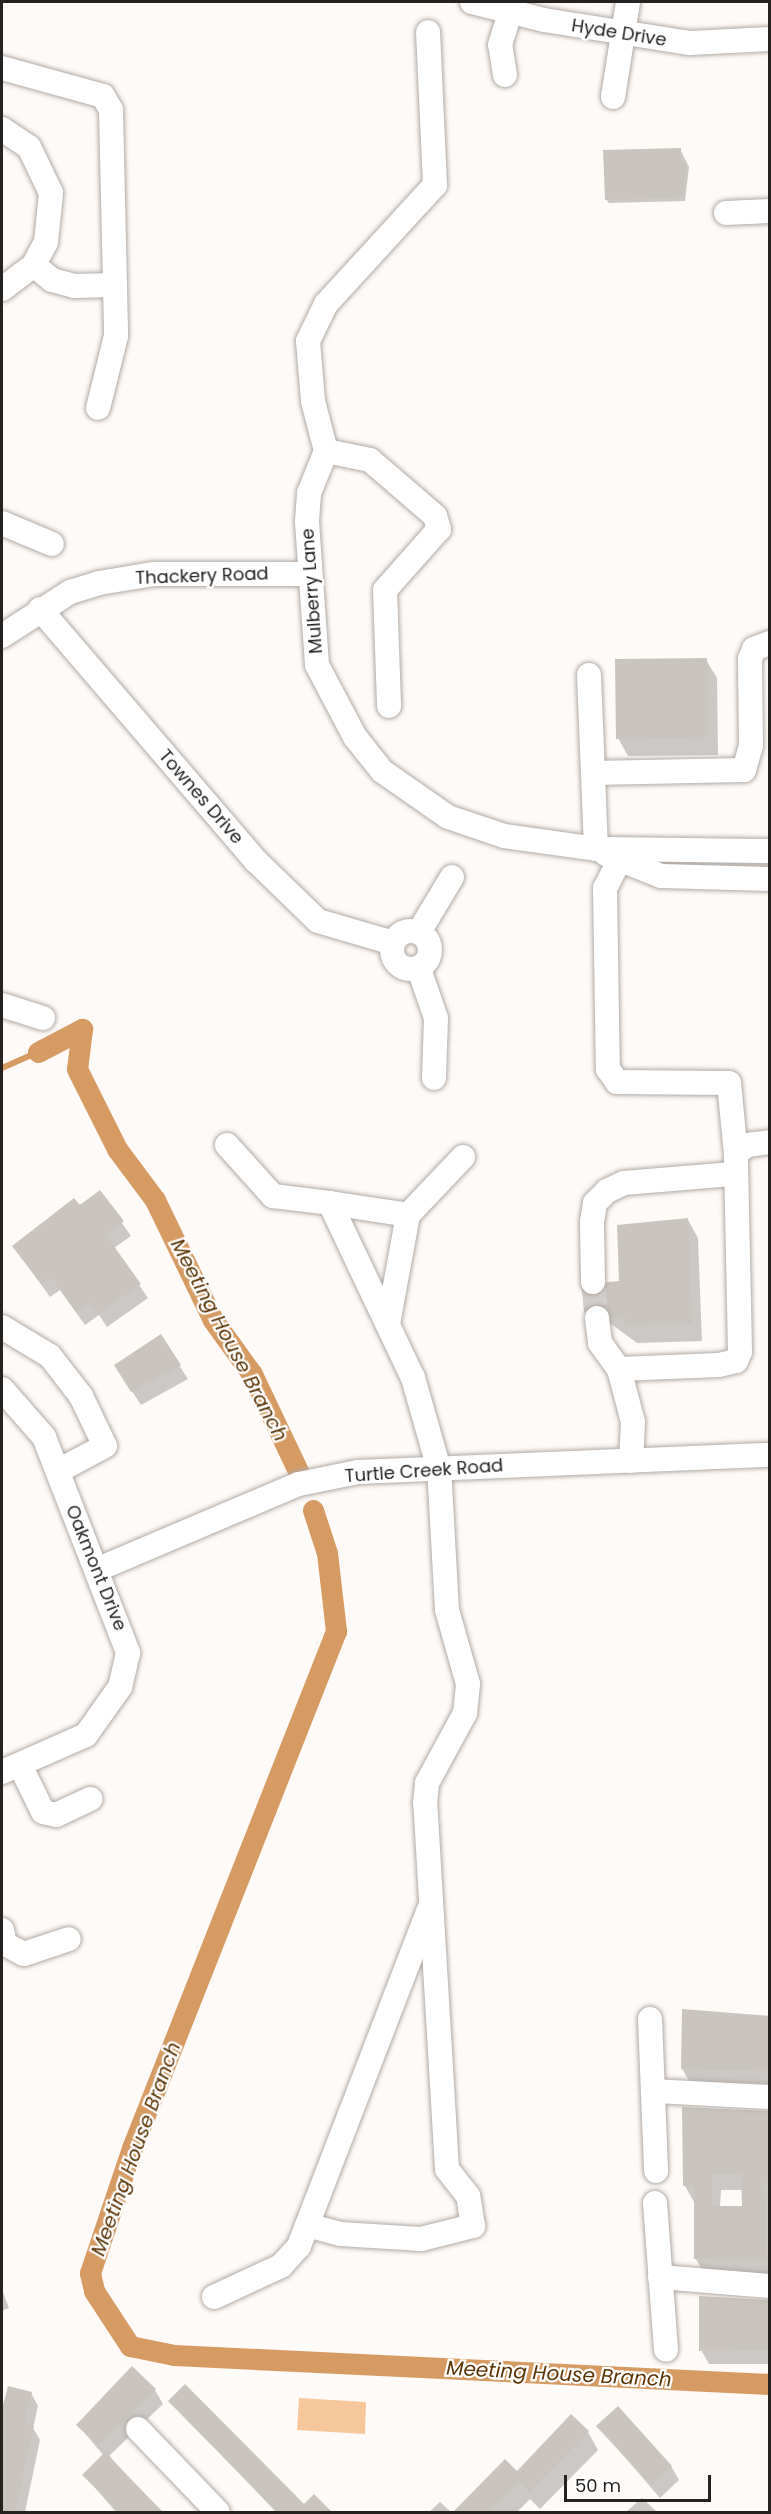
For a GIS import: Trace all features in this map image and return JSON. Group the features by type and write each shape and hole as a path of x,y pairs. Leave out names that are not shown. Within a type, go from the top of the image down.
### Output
{"street":[{"name":"Hyde Drive","path":"472,2 621,34 690,43 770,39"},
{"path":"613,97 621,34 628,2"},
{"path":"505,75 500,45 510,12"},
{"path":"389,706 385,590 439,529 435,516 370,460 326,451 313,401 308,341 326,304 435,185 428,32"},
{"path":"2,68 103,96 111,110 116,336 98,408"},
{"path":"2,129 29,147 51,193 46,242 34,265 2,289"},
{"path":"726,213 770,211"},
{"path":"34,265 52,280 74,286 114,285"},
{"name":"Mulberry Lane","path":"326,451 309,493 310,574 317,665 355,737 382,771 448,817 504,836 596,849 770,851"},
{"path":"2,523 52,544"},
{"name":"Thackery Road","path":"2,636 40,609 99,583 154,574 310,574"},
{"name":"Townes Drive","path":"40,609 256,861 318,921 393,943"},
{"path":"593,773 744,770 751,747 750,659 754,649 770,643"},
{"path":"589,675 596,849"},
{"name":"Mulberry Lane","path":"596,849 619,861 661,876 770,879"},
{"path":"619,861 605,888 608,1069 616,1082 729,1083 742,1328 736,1361 619,1369"},
{"path":"419,932 453,877"},
{"path":"404,932 419,932 429,943 430,958 419,969 398,963 393,943 404,932"},
{"path":"419,969 436,1018 434,1078"},
{"path":"2,1005 43,1017"},
{"path":"593,1282 592,1222 595,1203 607,1191 624,1183 734,1164 747,1145 770,1142"},
{"path":"227,1145 273,1196 408,1215"},
{"path":"388,1324 408,1215 463,1157"},
{"path":"307,2224 340,2234 421,2239 473,2226 468,2196 447,2169 431,1904 427,1783 465,1713 468,1684 447,1610 439,1469 428,1417 388,1324 330,1203"},
{"path":"597,1318 600,1343 619,1369 633,1422 631,1461"},
{"path":"2,1327 50,1356 81,1396 105,1446 58,1471"},
{"name":"Oakmont Drive","path":"2,1389 44,1437 123,1632 128,1653 120,1687 86,1735 11,1769"},
{"name":"Turtle Creek Road","path":"96,1570 299,1484 358,1472 770,1455"},
{"path":"11,1769 43,1812 56,1815 90,1799"},
{"path":"214,2297 281,2266 299,2246 431,1904"},
{"path":"2,1930 6,1944 24,1954 69,1939"},
{"path":"650,2019 656,2171"},
{"path":"654,2091 770,2097"},
{"path":"655,2203 666,2350"},
{"path":"660,2277 770,2286"},
{"path":"138,2429 218,2512"}],"shaded area":[{"path":"299,2398 366,2402 365,2434 297,2430"}],"building":[{"path":"681,148 681,162 687,162 683,197 605,200 603,150"},
{"path":"707,658 708,737 616,739 615,659"},
{"path":"100,1190 124,1221 106,1235 141,1284 98,1314 90,1303 76,1312 51,1277 41,1284 12,1246 74,1198 80,1205"},
{"path":"688,1218 692,1323 625,1325 624,1317 611,1317 596,1304 584,1313 583,1292 594,1296 607,1282 619,1281 617,1225"},
{"path":"161,1334 181,1365 131,1392 114,1365"},
{"path":"682,2009 770,2016 770,2071 681,2069"},
{"path":"682,2107 770,2111 770,2183 764,2183 767,2260 694,2259 694,2186 683,2186","holes":["712,2174 741,2174 742,2206 712,2206"]},
{"path":"699,2296 770,2300 770,2350 699,2351"},
{"path":"132,2366 156,2389 98,2445 76,2425"},
{"path":"185,2384 304,2504 314,2494 332,2512 277,2512 168,2401"},
{"path":"8,2386 32,2392 24,2423 34,2426 15,2512 2,2512 2,2409"},
{"path":"618,2406 672,2466 651,2485 596,2426"},
{"path":"571,2414 589,2431 529,2492 519,2482 489,2512 453,2512 505,2459 517,2471"},
{"path":"106,2451 163,2512 120,2512 82,2475"}],"waterway":[{"name":"Meeting House Branch","path":"38,1052 82,1029 77,1069 117,1149 155,1200 213,1320 252,1374 300,1475"},
{"name":"Meeting House Branch","path":"2,1068 38,1052"},
{"name":"Meeting House Branch","path":"313,1510 327,1553 336,1631 132,2148 90,2273 94,2291 130,2346 174,2355 770,2384"}],"tunnel":[{"path":"593,1282 597,1318"}]}
